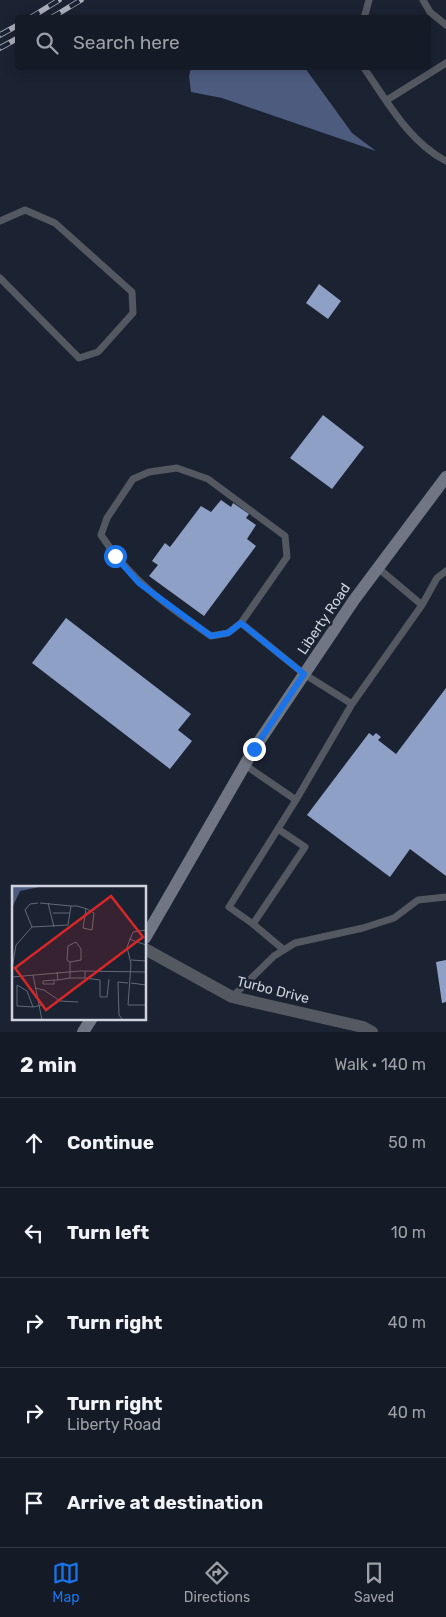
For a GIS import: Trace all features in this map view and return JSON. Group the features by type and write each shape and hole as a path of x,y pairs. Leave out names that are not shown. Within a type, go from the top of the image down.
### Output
{"street":[{"name":"Liberty Road","path":"146,936 245,765 304,674 378,568 446,477"},
{"name":"Turbo Drive","path":"146,950 232,997 363,1027 372,1032"},
{"path":"83,1032 91,1019"}],"lane":[{"path":"365,15 369,0"},
{"path":"423,0 430,12 446,25"},
{"path":"387,100 446,63"},
{"path":"365,70 401,121 431,153 446,161"},
{"path":"0,221 25,210 55,223 132,292 133,312 98,352 79,358 0,278"},
{"path":"177,468 208,479 285,536 287,557 241,623 228,633 211,636 139,583 115,556 101,535 107,518 133,479 149,472 177,468"},
{"path":"378,568 422,605"},
{"path":"284,950 229,907 296,800 352,704 422,605 437,578 446,570"},
{"path":"241,623 304,674 352,704"},
{"path":"245,765 296,800"},
{"path":"253,924 305,847 278,829"},
{"path":"232,997 274,956 295,943 363,928 394,918 418,900 446,898"}],"water":[{"path":"190,70 306,70 352,133 376,151 222,98 191,92 189,76"}],"building":[{"path":"319,284 341,301 328,319 306,303"},
{"path":"323,415 364,447 332,489 290,458"},
{"path":"221,500 231,507 233,503 249,514 246,518 256,525 247,539 256,546 204,616 149,576 158,565 152,561 165,543 170,547 201,506 211,512"},
{"path":"66,618 191,714 178,730 192,741 170,769 32,663"},
{"path":"446,688 446,876 410,849 390,877 307,815 369,733 373,736 376,733 381,737 378,740 396,754"},
{"path":"446,960 446,1002 442,1003 436,962"}],"railway":[{"path":"35,15 59,0"},
{"path":"56,15 81,0"},
{"path":"0,35 15,27"},
{"path":"0,48 15,40"}],"route":[{"path":"115,556 139,583 211,636 228,633 241,623 304,674 254,749"}]}
